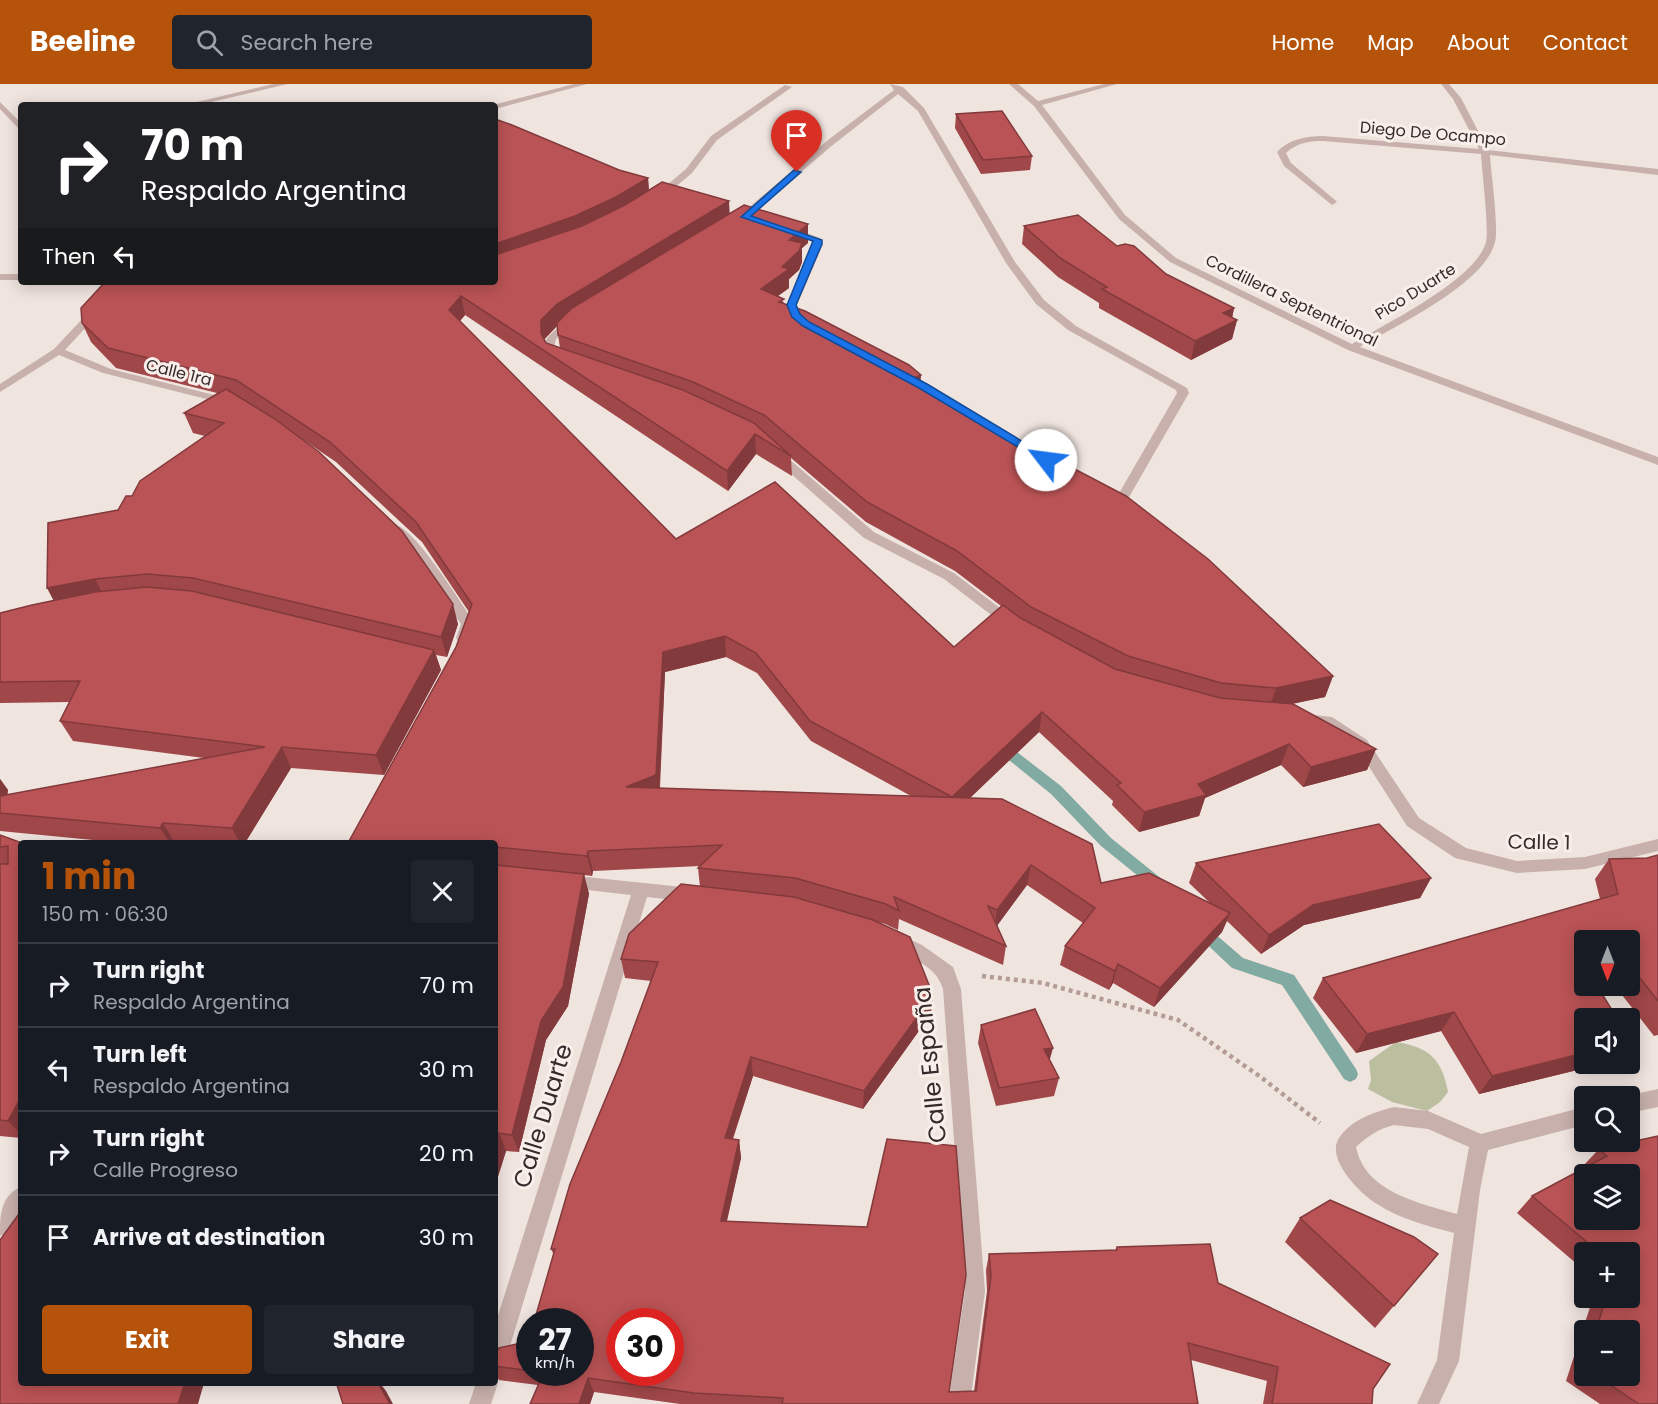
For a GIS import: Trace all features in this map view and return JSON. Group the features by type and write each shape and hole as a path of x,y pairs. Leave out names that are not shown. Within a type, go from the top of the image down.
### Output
{"street":[{"path":"202,102 284,84"},
{"path":"498,106 583,84"},
{"name":"Cordillera Septentrional","path":"1012,84 1037,104 1122,217 1173,260 1352,348 1658,461"},
{"path":"1037,104 1113,84"},
{"name":"Pico Duarte","path":"1352,348 1464,280 1482,260 1491,241 1485,152 1457,98 1445,84"},
{"path":"644,205 689,171 714,138 788,87"},
{"path":"725,228 745,217 896,87 921,110 1011,263 1040,302 1072,328 1181,388 1183,393 1121,501 1100,490"},
{"path":"0,104 18,125"},
{"name":"Diego De Ocampo","path":"1332,202 1287,164 1281,152 1291,143 1308,138 1330,139 1485,152 1658,172"},
{"path":"660,191 676,196"},
{"path":"778,226 817,240 818,244 792,305 795,315 816,329"},
{"path":"0,277 18,277"},
{"path":"0,389 58,351 120,285"},
{"path":"575,366 554,358 549,348 551,338 580,317"},
{"name":"Calle 1ra","path":"58,351 107,371 238,404"},
{"path":"959,409 1048,461"},
{"path":"767,446 869,535 949,576 1022,632"},
{"path":"390,523 415,547 468,624 460,645"},
{"name":"Calle 1","path":"1293,718 1327,721 1362,744 1413,822 1461,854 1517,867 1585,863 1658,845"},
{"path":"551,880 712,897"},
{"name":"Calle Duarte","path":"498,1349 641,889"},
{"name":"Calle España","path":"878,931 916,950 947,972 952,989 975,1291 959,1404"},
{"path":"1640,1102 1656,1100"},
{"path":"1465,1226 1407,1209 1367,1187 1351,1165 1346,1144 1360,1127 1379,1119 1409,1116 1440,1122 1480,1143 1574,1119"},
{"path":"1428,1404 1448,1361 1465,1226 1480,1143"},
{"path":"0,1226 18,1201"},
{"path":"480,1404 486,1386"}],"path":[{"path":"947,972 1043,983 1178,1020 1258,1075 1346,1144"}],"green space":[{"path":"1396,1042 1425,1051 1438,1063 1442,1071 1448,1092 1440,1102 1427,1111 1392,1102 1368,1089 1371,1080 1369,1061"}],"building":[{"path":"1002,111 1032,156 983,160 956,114"},
{"path":"498,120 619,170 648,178 616,197 575,216 498,243"},
{"path":"662,182 729,201 557,304 541,320 541,333 546,343 683,390 754,423 791,456 755,434 727,471 461,296 449,310 676,539 775,482 954,647 1003,605 1019,617 1115,669 1220,698 1293,704 1376,749 1311,767 1289,744 1198,784 1206,795 1144,812 1117,785 1121,783 1042,712 952,797 810,721 756,653 725,636 663,652 656,775 626,787 1002,799 1092,844 1101,883 1149,873 1230,913 1160,988 1118,964 1115,971 1065,946 1095,908 1031,865 997,910 988,906 1006,946 894,897 899,911 886,904 795,878 698,868 722,845 588,851 587,856 498,847 498,840 350,840 456,647 472,604 416,522 330,442 236,380 108,348 82,323 81,308 102,285 498,285 498,254 582,226 625,205"},
{"path":"744,205 808,224 789,240 802,243 799,251 782,267 789,269 761,289 784,299 779,302 805,311 909,365 921,375 914,378 1009,440 1063,466 1065,464 1126,496 1208,559 1333,676 1276,688 1221,683 1128,656 1031,607 957,551 867,502 764,415 693,382 558,335 557,323 572,308"},
{"path":"1078,215 1117,246 1125,244 1134,246 1166,274 1234,308 1223,313 1237,320 1195,341 1102,289 1107,287 1060,258 1024,226"},
{"path":"226,389 275,419 319,452 402,531 453,604 441,637 193,578 147,574 95,579 47,588 48,523 118,510 126,496 132,496 140,481 224,423 184,413"},
{"path":"147,587 192,591 434,650 376,755 282,747 232,828 163,823 160,828 0,813 0,796 265,747 60,721 80,681 0,682 0,613 95,592"},
{"path":"1379,824 1431,878 1313,905 1269,935 1196,863"},
{"path":"0,835 18,842 18,1103 8,1121 0,1120 0,864 8,864 8,846 0,847"},
{"path":"1658,855 1658,1001 1640,978 1640,930 1574,930 1574,996 1603,996 1611,1008 1574,1008 1574,1056 1492,1076 1454,1012 1367,1034 1323,978 1618,894 1609,859 1647,858"},
{"path":"498,865 584,874 563,987 541,1021 512,1135 499,1133 498,1136"},
{"path":"681,884 794,897 873,920 910,937 933,995 864,1091 751,1057 725,1138 739,1140 721,1221 867,1227 887,1139 956,1146 966,1275 949,1392 976,1391 991,1276 989,1254 1210,1244 1218,1283 1390,1364 1373,1389 1372,1404 1272,1404 1278,1367 1188,1343 1198,1404 782,1404 783,1398 694,1393 645,1386 684,1386 684,1308 606,1308 606,1381 594,1379 594,1308 538,1308 555,1249 551,1249 570,1184 621,1062 658,962 621,959 629,934"},
{"path":"1035,1009 1053,1048 1044,1049 1059,1078 999,1088 981,1025"},
{"path":"1658,1136 1658,1404 1639,1404 1612,1386 1640,1386 1640,1320 1599,1320 1603,1308 1640,1308 1640,1242 1587,1242 1532,1196 1574,1174 1574,1230 1640,1230 1640,1164 1592,1164 1607,1156 1602,1152 1640,1152 1640,1140"},
{"path":"1330,1200 1414,1237 1438,1254 1394,1306 1300,1218"},
{"path":"18,1215 18,1386 184,1386 178,1404 0,1404 0,1240"},
{"path":"516,1344 516,1369 498,1366 499,1348"},
{"path":"337,1386 380,1386 390,1404 343,1404"},
{"path":"538,1386 585,1386 579,1404 530,1404"}],"waterway":[{"path":"999,745 1056,790 1106,842 1158,884"},
{"path":"1202,931 1238,963 1288,980 1350,1074"}],"route":[{"path":"797,172 745,217 812,236 817,240 818,244 792,305 795,315 806,324 923,386 1046,460"}]}
